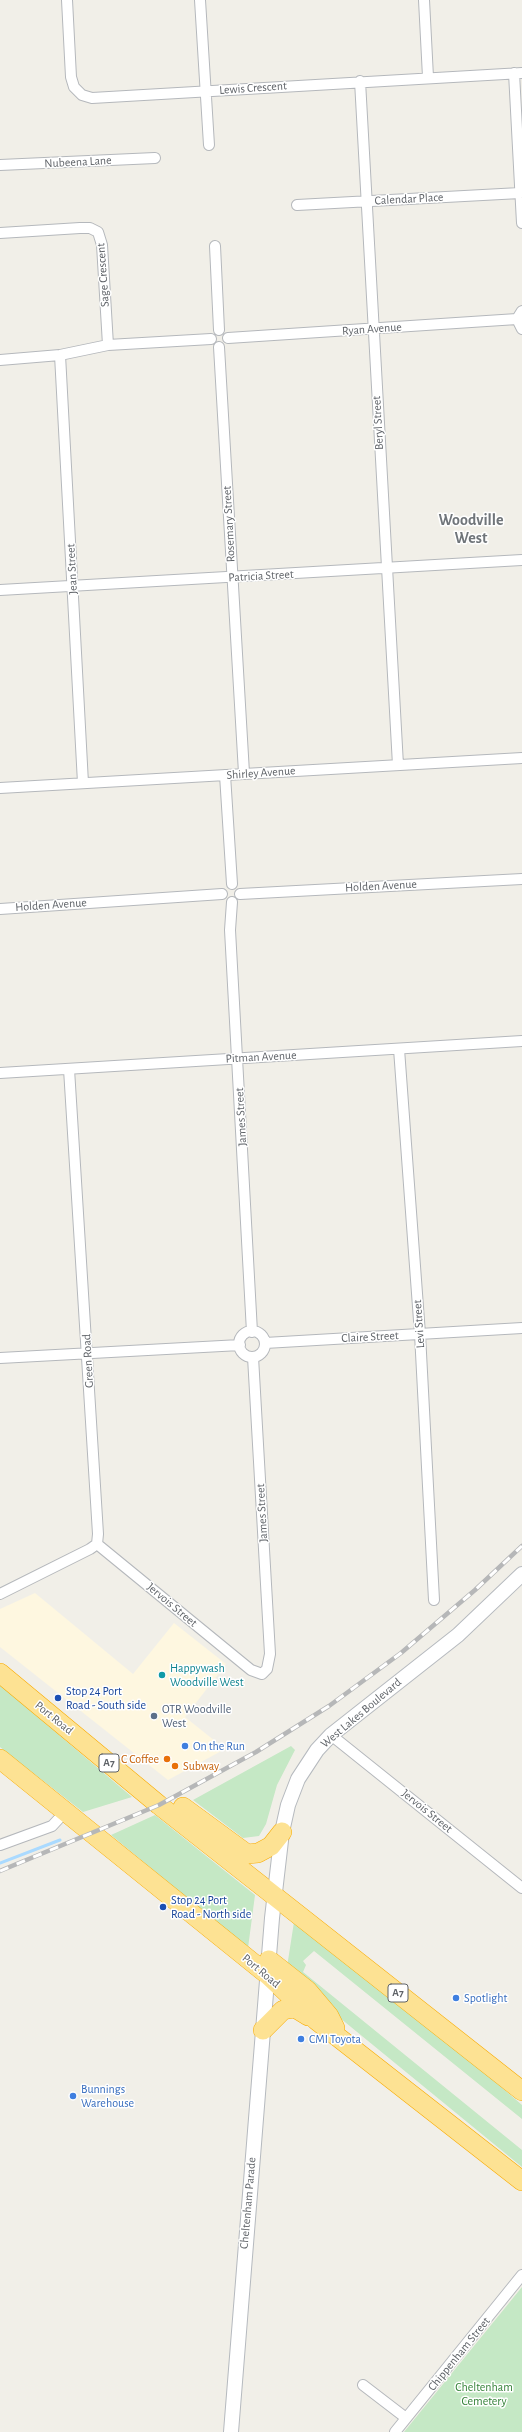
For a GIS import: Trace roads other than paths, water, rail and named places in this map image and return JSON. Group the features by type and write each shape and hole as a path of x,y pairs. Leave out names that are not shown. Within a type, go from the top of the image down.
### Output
{"highway":[{"name":"Port Road","path":"0,1673 274,1896 522,2091"},
{"path":"59,1722 73,1719 171,1798 247,1854 258,1853 271,1846 282,1832"},
{"name":"Port Road","path":"0,1759 64,1812 268,1968 316,2020 522,2181"},
{"path":"268,1968 307,1990 329,2016 341,2040"},
{"path":"263,2030 284,2010 295,2008 316,2020"}],"main road":[{"name":"West Lakes Boulevard","path":"268,1968 274,1896 282,1832 288,1805 298,1779 317,1750 331,1735 458,1635 522,1574"},
{"name":"Cheltenham Parade","path":"231,2432 268,1968"}],"street":[{"name":"Lewis Crescent","path":"67,0 74,87 82,95 92,98 428,77 518,73"},
{"path":"200,0 209,145"},
{"path":"424,0 428,77"},
{"path":"518,73 522,223"},
{"name":"Beryl Street","path":"360,81 398,765"},
{"name":"Nubeena Lane","path":"0,165 155,158"},
{"name":"Calendar Place","path":"297,205 520,193"},
{"name":"Sage Crescent","path":"0,233 80,228 90,228 98,232 102,245 108,345"},
{"path":"215,246 218,330"},
{"path":"519,315 522,329"},
{"name":"Ryan Avenue","path":"228,338 374,329 519,315"},
{"path":"218,330 224,331 228,338 226,343 219,346 213,343 211,339 214,332 218,330"},
{"path":"0,360 60,355 108,345 211,339"},
{"name":"Rosemary Street","path":"219,346 244,773"},
{"name":"Jean Street","path":"60,355 83,783"},
{"name":"Patricia Street","path":"0,590 522,560"},
{"name":"Shirley Avenue","path":"0,788 522,758"},
{"path":"225,775 232,884"},
{"name":"Holden Avenue","path":"240,894 522,879"},
{"path":"232,884 238,887 240,894 238,899 232,902 225,900 222,894 225,887 232,884"},
{"name":"Holden Avenue","path":"0,908 222,894"},
{"name":"James Street","path":"232,902 230,930 252,1332"},
{"name":"Pitman Avenue","path":"0,1073 237,1058 399,1050 522,1041"},
{"name":"Levi Street","path":"399,1050 420,1334 434,1600"},
{"name":"Green Road","path":"69,1068 88,1353 98,1534 97,1544"},
{"name":"Claire Street","path":"265,1343 522,1328"},
{"path":"252,1332 259,1334 265,1343 263,1351 254,1357 243,1353 240,1345 244,1334 252,1332"},
{"path":"0,1358 240,1345"},
{"name":"James Street","path":"254,1357 270,1654 267,1669"},
{"path":"0,1594 97,1544"},
{"name":"Jervois Street","path":"97,1544 251,1670 262,1674 267,1669"},
{"name":"Jervois Street","path":"331,1735 522,1888"},
{"path":"0,1845 52,1826 64,1812"},
{"name":"Chippenham Street","path":"395,2432 522,2275"},
{"path":"363,2385 406,2418"}],"waterway":[{"path":"0,1863 60,1840"}],"railway":[{"path":"0,1871 159,1805 256,1752 329,1706 401,1653 475,1590 522,1546"}],"place":[{"name":"Happywash Woodville West","path":"162,1675"},
{"name":"Stop 24 Port Road - South side","path":"58,1698"},
{"name":"OTR Woodville West","path":"154,1716"},
{"name":"On the Run","path":"185,1746"},
{"name":"C Coffee","path":"167,1759"},
{"name":"Subway","path":"175,1766"},
{"name":"Stop 24 Port Road - North side","path":"163,1907"},
{"name":"Spotlight","path":"456,1998"},
{"name":"CMI Toyota","path":"301,2039"},
{"name":"Bunnings Warehouse","path":"73,2096"}],"district":[{"name":"Woodville West","path":"471,529"}],"park label":[{"name":"Cheltenham Cemetery","path":"484,2394"}]}
